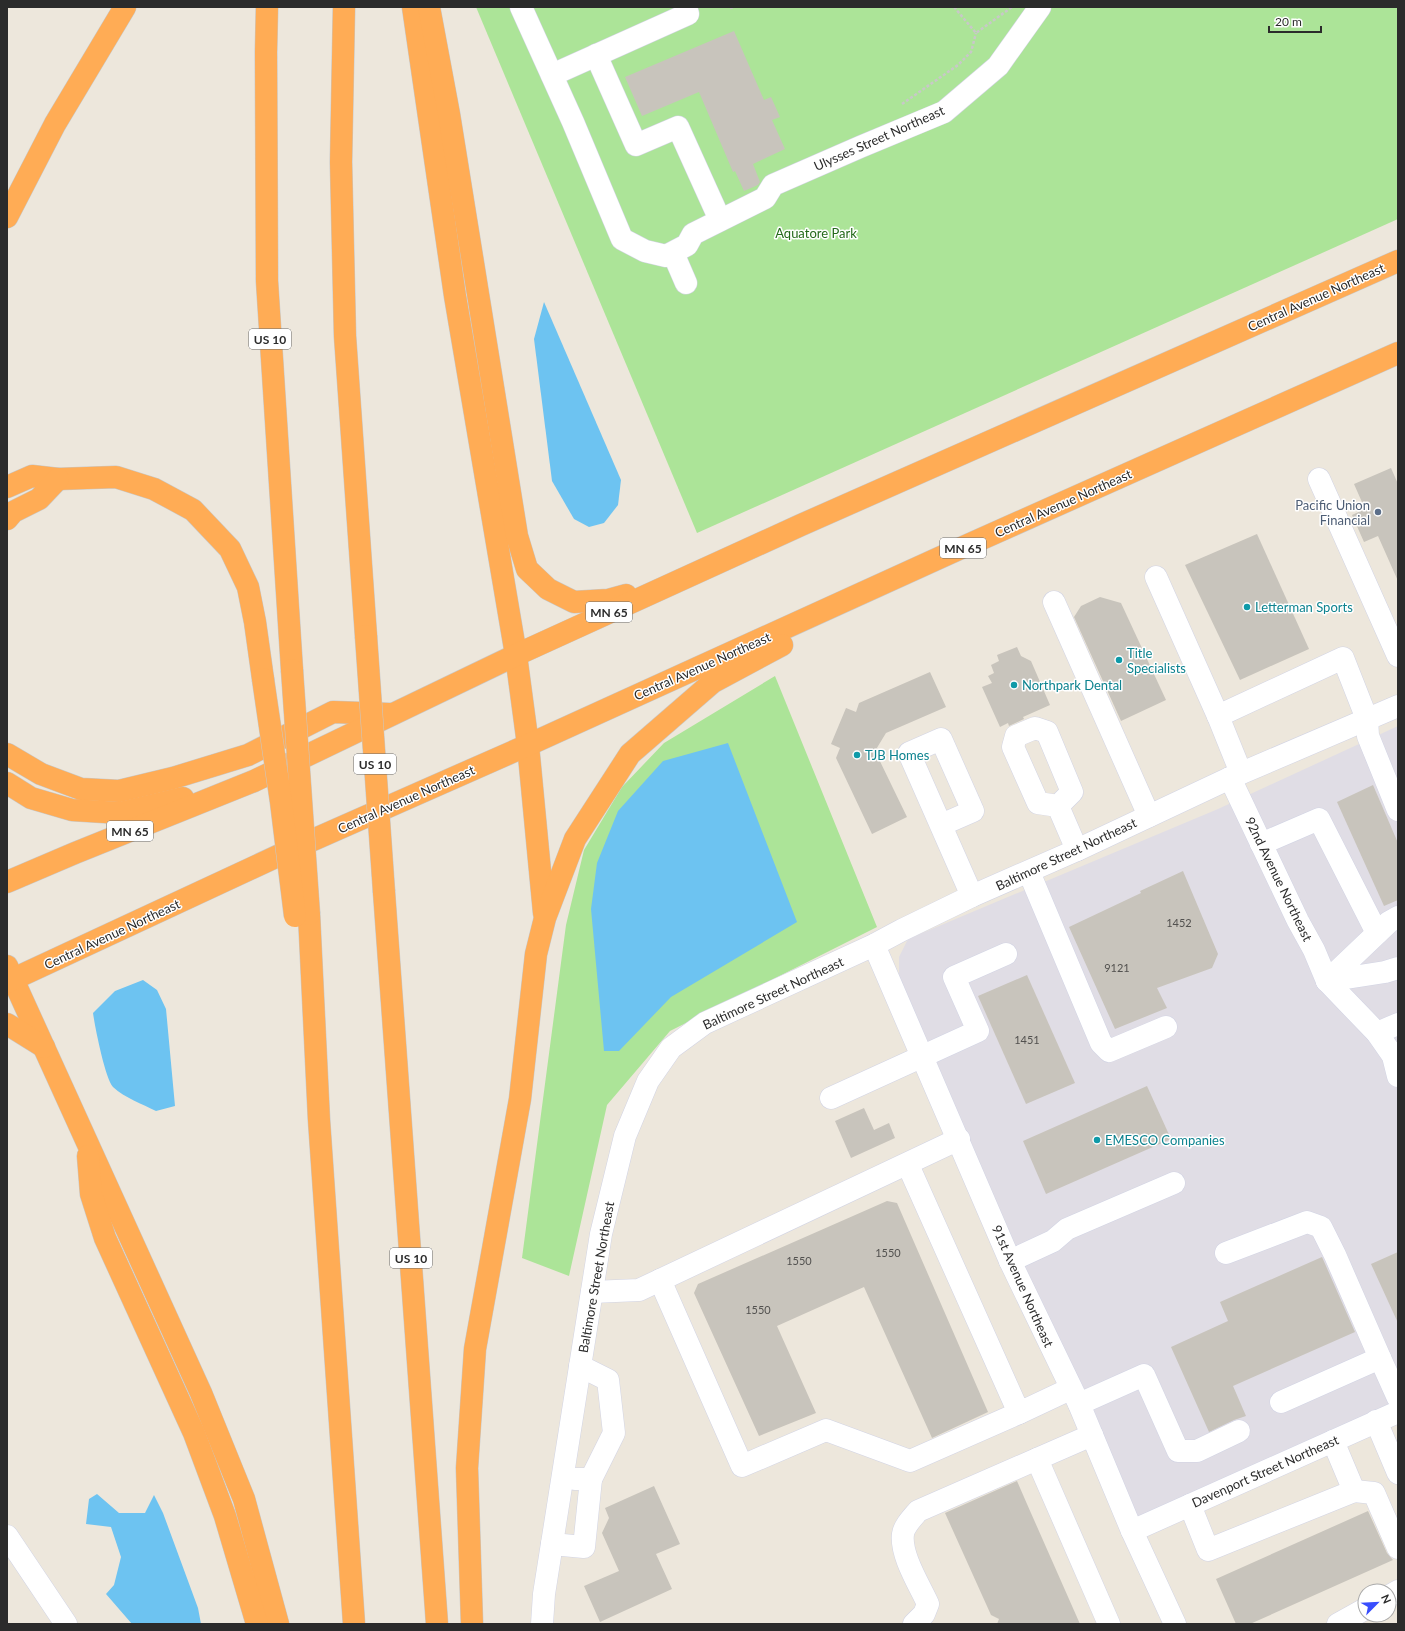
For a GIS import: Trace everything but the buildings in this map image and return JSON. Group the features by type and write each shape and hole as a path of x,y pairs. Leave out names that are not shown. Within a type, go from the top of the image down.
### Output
{"highway":[{"path":"7,217 55,124 126,7"},
{"name":"US 10","path":"268,7 266,52 267,281 292,670 302,915 319,1120 354,1624"},
{"name":"US 10","path":"344,7 341,162 345,328 437,1624"},
{"path":"413,7 455,296 516,655 528,745 545,918"},
{"path":"429,7 450,122 516,536 527,570 548,589 574,602 608,600 703,570"},
{"name":"Central Avenue Northeast","path":"7,882 254,781 516,655 703,570 1398,261"},
{"name":"Central Avenue Northeast","path":"9,976 528,745 950,553 1398,353"},
{"path":"7,487 32,476 58,479 116,477 154,489 193,510 230,548 248,587 255,622 281,802 302,915"},
{"path":"7,519 13,512 39,499 58,479"},
{"path":"472,1624 467,1468 475,1349 520,1099 536,958 545,918 575,839 630,754 713,682 950,553"},
{"path":"7,754 41,774 81,789 119,791 173,778 248,755 334,712 392,714"},
{"path":"7,783 31,798 72,810 120,813 254,781"},
{"path":"9,976 44,1047 201,1393 244,1500 278,1624"},
{"path":"7,1024 44,1047"},
{"path":"87,1141 91,1194 105,1238 194,1433 225,1516 257,1624"}],"street":[{"path":"521,7 552,75 622,239 645,251 666,256 686,245 693,234 720,220 678,127 636,145 596,55"},
{"path":"552,75 688,14 686,7"},
{"name":"Ulysses Street Northeast","path":"720,220 765,198 773,185 944,112 998,66 1040,7"},
{"path":"673,252 686,283"},
{"path":"1319,478 1398,656"},
{"name":"92nd Avenue Northeast","path":"1156,577 1218,716 1236,775 1261,844 1298,921 1314,950 1327,980 1377,1033 1393,1056 1398,1076"},
{"path":"1054,602 1149,816"},
{"path":"1218,716 1343,658 1367,720 1368,736 1398,810"},
{"name":"Baltimore Street Northeast","path":"542,1624 544,1594 601,1234 625,1136 648,1081 671,1048 705,1023 874,946 902,930 972,896 1077,850 1236,775 1398,706"},
{"path":"1058,806 1077,850"},
{"path":"1261,844 1320,818 1377,932"},
{"path":"941,825 972,896"},
{"path":"1029,872 1101,1043 1109,1051 1166,1027"},
{"path":"1327,980 1377,932 1398,917"},
{"name":"91st Avenue Northeast","path":"874,946 1010,1261 1092,1435 1132,1531 1175,1624"},
{"path":"831,1098 978,1031 954,977 1006,954"},
{"path":"1327,980 1385,972 1398,968"},
{"path":"1377,1033 1398,1024"},
{"path":"592,1292 639,1290 908,1164 958,1139"},
{"path":"908,1164 1019,1412"},
{"path":"1010,1261 1053,1242 1067,1229 1174,1183"},
{"path":"1226,1253 1307,1222 1320,1227 1334,1254 1398,1398"},
{"path":"660,1280 742,1466 826,1430 910,1461 1019,1412 1144,1376 1178,1451 1197,1451 1239,1432"},
{"path":"1281,1402 1380,1358"},
{"path":"552,1544 584,1547 591,1479 614,1432 608,1380 580,1366"},
{"name":"Davenport Street Northeast","path":"1132,1531 1398,1412"},
{"path":"1376,1421 1398,1471"},
{"path":"914,1624 924,1614 928,1604 905,1554 903,1534 910,1521 918,1511 1092,1435"},
{"path":"1333,1441 1354,1491"},
{"path":"1037,1459 1109,1624"},
{"path":"562,1480 591,1479"},
{"path":"1190,1505 1208,1550 1354,1491 1374,1493 1398,1548"},
{"path":"7,1536 66,1624"},
{"path":"1338,1624 1357,1613"}],"path":[{"path":"954,7 976,33"},
{"path":"902,104 958,65 971,52 976,33 1012,7"}],"shaded area":[{"path":"1398,726 1398,1411 1132,1531 899,978 899,957 908,939 1218,809"}],"green space":[{"name":"Aquatore Park","path":"476,7 1398,7 1398,219 697,533"},
{"path":"775,676 877,927 670,1031 607,1105 569,1276 522,1258 566,925 584,850 622,787 664,743"}],"water":[{"path":"544,302 621,480 618,505 604,523 589,527 574,519 552,481 534,339"},
{"path":"728,743 797,922 671,997 619,1051 604,1051 591,909 597,863 618,811 663,761"},
{"path":"143,980 157,990 166,1009 175,1106 156,1111 128,1098 113,1087 104,1063 93,1013 115,991"},
{"path":"97,1494 119,1513 145,1513 154,1495 163,1513 198,1608 201,1624 132,1624 106,1594 114,1585 121,1557 111,1527 86,1524 89,1499"}],"place":[{"name":"Pacific Union Financial","path":"1378,512"},
{"name":"Letterman Sports","path":"1247,607"},
{"name":"Title Specialists","path":"1119,660"},
{"name":"Northpark Dental","path":"1014,685"},
{"name":"TJB Homes","path":"857,755"},
{"name":"EMESCO Companies","path":"1097,1140"}]}
